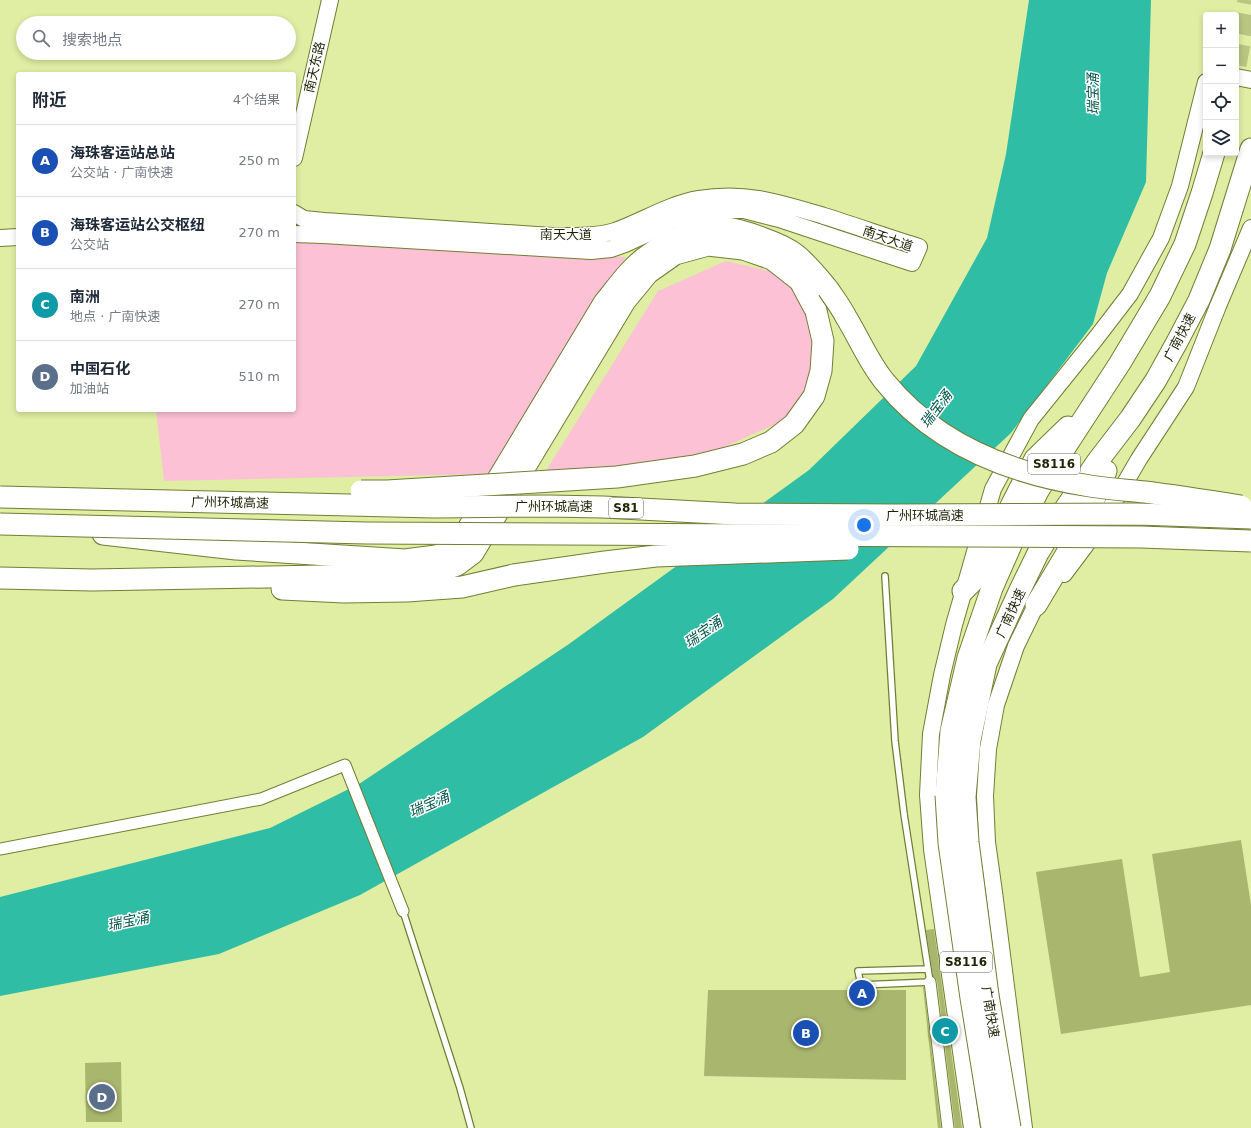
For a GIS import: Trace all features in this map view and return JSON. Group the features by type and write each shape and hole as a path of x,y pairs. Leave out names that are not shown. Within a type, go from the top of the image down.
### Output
{"highway":[{"name":"广南快速","path":"992,1128 949,843 956,796 970,740 986,664 1038,553 1064,509 1130,419 1156,380 1199,300 1220,249 1251,150"},
{"name":"广南快速","path":"1010,1128 988,995 968,842 956,796 951,730 968,658 992,588 1014,538 1038,491 1120,363 1160,296 1184,244 1213,156"},
{"path":"0,523 180,544 405,560 436,556 451,550 460,542 604,303 624,278 646,256 669,241 693,232 718,227 748,233 773,242 794,253 812,270 828,289 846,316 863,349 884,381 908,406 940,433 978,454 1011,467 1090,486 1251,507"},
{"path":"0,496 387,491 617,477 695,466 743,454 771,442 794,424 814,396 821,371 823,340 816,311 800,281 772,259 743,249 708,245 675,254 648,273 624,301 473,553 457,565 431,574 92,580"},
{"path":"963,591 983,571 1011,506 1035,459 1093,403"},
{"path":"1036,605 1082,528 1130,419"},
{"name":"广州环城高速","path":"0,496 426,506 595,507 735,514 1138,514 1251,518"},
{"name":"广州环城高速","path":"0,523 366,533 1141,537 1251,541"},
{"path":"0,578 92,580 344,592 407,591 462,586 514,575 656,556 1141,537"}],"main road":[{"name":"南天东路","path":"296,149 330,0"},
{"path":"1239,78 1251,80"},
{"path":"972,1128 932,849 928,795 931,734 954,625 993,489 1031,418 1097,338 1130,294 1161,238 1180,186 1206,84"},
{"name":"南天大道","path":"296,214 304,219 579,236 613,231 678,204 699,199 722,196 745,197 768,200 788,205 919,247 912,263 779,219 744,210 720,210 701,212 686,216 671,221 625,244 611,249 591,251 296,234"},
{"path":"1024,1128 987,842 985,796 988,749 996,705 1016,646 1036,605 1066,571 1088,542 1114,502 1139,459 1186,387 1251,228"},
{"path":"0,238 16,237"}],"street":[{"path":"0,849 261,799 345,765 404,911"},
{"path":"930,982 948,1128"}],"lane":[{"path":"885,576 895,741 904,814 928,969 930,982 861,985 858,971 928,969"},
{"path":"404,911 460,1088 471,1128"}],"shaded area":[{"path":"296,242 626,257 491,474 164,481 156,412 296,412"},
{"path":"726,261 782,274 803,301 817,341 812,383 785,420 713,452 640,465 544,474 658,291"}],"water":[{"name":"瑞宝涌","path":"1029,0 1151,0 1146,182 1107,273 1093,324 1011,433 833,599 643,737 360,895 219,954 0,996 0,897 270,828 359,784 569,644 809,470 916,366 987,238 1006,154"}],"building":[{"path":"1241,840 1251,905 1251,1005 1061,1034 1036,872 1122,859 1140,977 1170,972 1152,854"},
{"path":"934,929 962,1128 955,1128 937,981 933,976 926,930"},
{"path":"924,987 941,1128 938,1128"},
{"path":"708,990 906,990 906,1080 704,1076"},
{"path":"121,1062 122,1122 86,1122 85,1063"}],"tunnel":[{"path":"1239,49 1248,0"}],"place":[{"name":"海珠客运站总站","path":"862,993"},
{"name":"南洲","path":"945,1031"},
{"name":"海珠客运站公交枢纽","path":"806,1033"},
{"name":"中国石化","path":"102,1097"}]}
